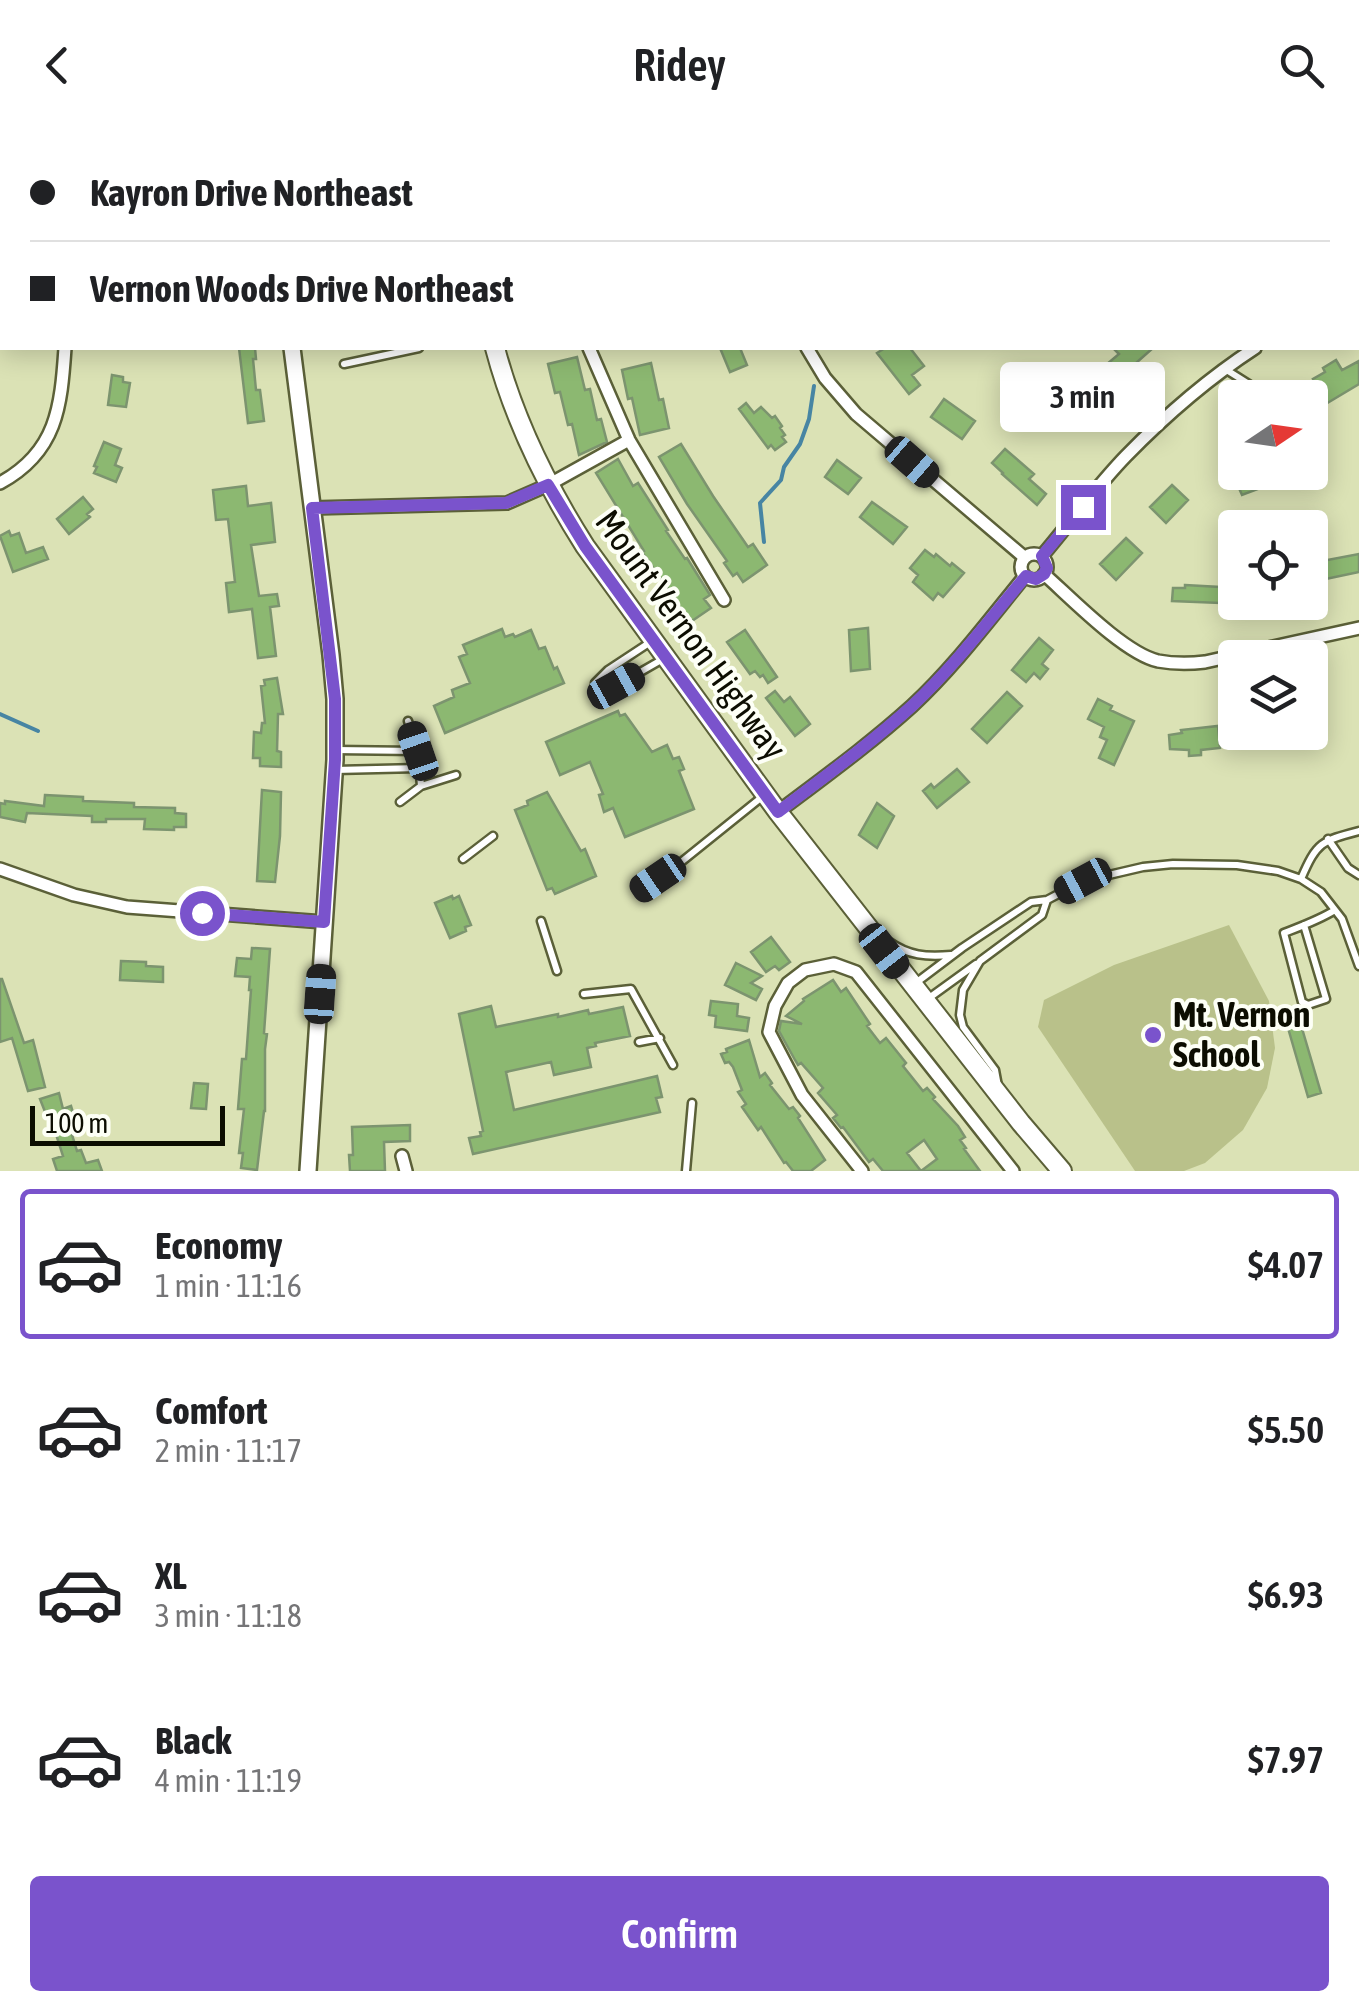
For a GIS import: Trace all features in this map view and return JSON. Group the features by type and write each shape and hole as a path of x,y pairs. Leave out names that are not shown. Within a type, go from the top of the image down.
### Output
{"main road":[{"name":"Mount Vernon Highway","path":"495,350 514,411 548,485 585,546 863,924 1062,1171"}],"street":[{"path":"0,483 23,468 51,432 60,407 65,350"},
{"path":"292,350 335,699 334,770 308,1171"},
{"path":"590,350 629,440 724,600"},
{"path":"809,350 825,378 856,414 1024,557"},
{"path":"1042,556 1124,458 1224,368 1253,350"},
{"path":"312,508 506,503 548,485 629,440"},
{"path":"1024,557 1042,556"},
{"path":"1024,557 1020,567 1026,576 1036,579 1047,568 1042,556"},
{"path":"1044,574 1129,648 1157,661 1206,662 1359,628"},
{"path":"778,812 915,703 1026,576"},
{"path":"0,870 74,896 127,907 324,922"},
{"path":"862,1171 802,1095 769,1032 775,1006 788,984 804,970 834,964 856,972 1013,1171"},
{"path":"402,1156 406,1171"}],"lane":[{"path":"344,364 410,350"},
{"path":"1224,368 1242,380"},
{"path":"654,641 608,670 595,683 608,688 616,686 666,658"},
{"path":"408,721 418,751 421,786"},
{"path":"335,750 418,751"},
{"path":"334,770 420,768"},
{"path":"400,802 421,786 456,775"},
{"path":"640,890 765,794"},
{"path":"1301,878 1313,852 1328,839 1359,831"},
{"path":"463,859 493,836"},
{"path":"1328,839 1348,868 1359,875"},
{"path":"912,986 952,954 1031,902 1047,900 1083,881 1174,864 1238,865 1301,878 1322,892 1342,919 1359,966"},
{"path":"924,1002 1042,915 1047,900"},
{"path":"1304,925 1326,999 1308,1005 1302,1002 1284,933 1335,910"},
{"path":"540,921 557,970"},
{"path":"863,924 901,950 921,957 952,954"},
{"path":"980,961 962,990 960,1015 963,1027 995,1070 1001,1098"},
{"path":"584,994 631,989 674,1066"},
{"path":"639,1042 660,1038"},
{"path":"686,1171 692,1103"}],"green space":[{"path":"1229,925 1269,1001 1275,1048 1267,1088 1243,1130 1205,1163 1184,1171 1135,1171 1038,1027 1044,1000 1114,965"}],"building":[{"path":"239,350 255,350 256,390 260,390 264,421 248,423"},
{"path":"721,350 741,350 747,365 730,372"},
{"path":"912,350 924,366 912,375 920,385 909,394 877,353"},
{"path":"1115,350 1151,350 1118,379 1106,365 1119,354"},
{"path":"577,357 585,390 590,389 607,442 579,455 572,424 568,425 560,392 555,393 548,364"},
{"path":"1336,360 1342,370 1359,361 1359,384 1328,403 1328,380 1313,379 1325,372 1323,368"},
{"path":"651,363 669,428 640,435 622,370"},
{"path":"112,375 130,383 126,407 108,405"},
{"path":"1082,385 1099,400 1068,428 1054,415"},
{"path":"944,399 975,421 962,439 931,417"},
{"path":"746,403 754,413 761,407 772,418 775,416 786,442 775,450 771,445 768,448 739,409"},
{"path":"104,442 121,449 115,465 122,468 116,482 94,473"},
{"path":"681,444 748,547 753,544 767,565 743,582 724,563 727,561 659,457"},
{"path":"1005,449 1034,474 1029,479 1046,494 1037,505 992,463"},
{"path":"618,459 633,486 638,483 710,595 704,599 711,608 689,623 596,473"},
{"path":"837,460 861,478 848,494 825,477"},
{"path":"1172,485 1188,500 1166,523 1150,507"},
{"path":"246,486 248,506 271,503 275,542 251,545 259,596 277,594 279,606 270,607 276,656 258,658 252,609 229,612 226,583 235,582 228,519 216,520 213,490"},
{"path":"83,497 93,509 87,514 90,517 69,534 57,519"},
{"path":"872,502 907,527 893,544 860,517"},
{"path":"9,531 11,536 19,533 26,553 43,547 48,559 13,572 0,536"},
{"path":"1126,538 1142,553 1116,580 1100,564"},
{"path":"925,550 964,573 943,597 938,593 933,600 913,582 918,575 910,568"},
{"path":"1359,554 1359,572 1328,579 1328,560"},
{"path":"1218,587 1218,603 1172,601 1173,588"},
{"path":"868,628 870,669 851,671 849,630"},
{"path":"502,629 505,637 531,630 539,649 545,647 564,683 445,733 434,706 454,697 452,690 470,683 459,657 467,654 463,645"},
{"path":"745,630 777,677 768,683 755,671 750,674 727,642"},
{"path":"1039,638 1053,650 1042,664 1048,669 1040,679 1034,673 1026,682 1012,670"},
{"path":"277,678 283,714 278,714 277,751 281,752 281,767 260,766 260,758 253,758 254,732 261,733 265,723 261,686 265,685 264,680"},
{"path":"775,691 784,702 790,697 810,724 795,736 766,698"},
{"path":"1007,692 1022,706 987,743 972,729"},
{"path":"1098,699 1112,706 1110,710 1134,721 1114,765 1099,758 1107,740 1100,737 1104,727 1088,719"},
{"path":"618,711 620,716 625,714 652,752 667,745 673,759 679,757 684,769 679,771 694,809 625,837 613,808 604,812 599,795 603,794 590,762 560,775 546,742"},
{"path":"1218,726 1218,748 1189,756 1189,750 1170,749 1169,735 1182,733 1181,730"},
{"path":"957,769 969,782 937,808 923,791 931,784 934,788"},
{"path":"262,790 281,792 275,882 257,881"},
{"path":"547,792 581,851 585,849 596,876 555,894 552,888 547,890 515,810"},
{"path":"45,795 134,803 134,807 175,808 175,813 186,814 186,827 144,829 145,819 92,822 92,816 27,813 25,822 0,817 0,803 44,806"},
{"path":"877,803 894,816 877,848 859,835"},
{"path":"459,896 471,925 450,938 435,903"},
{"path":"771,937 790,962 779,970 775,966 766,972 751,952"},
{"path":"252,948 270,949 264,1033 265,1111 257,1170 241,1168 243,1153 239,1153 244,1109 238,1109 251,990 250,977 235,976 237,958 251,959"},
{"path":"121,961 163,967 163,982 120,980"},
{"path":"736,963 762,976 751,983 762,989 756,1000 725,985"},
{"path":"0,979 24,1043 33,1040 45,1087 28,1091 12,1038 0,1042"},
{"path":"833,980 841,992 846,988 880,1043 886,1038 923,1091 927,1088 958,1126 965,1137 960,1140 964,1149 980,1171 921,1171 883,1171 873,1159 869,1162 833,1118 837,1115 818,1093 823,1088 801,1063 798,1065 779,1031 781,1021 802,1024 786,1016 803,999","holes":["924,1140 937,1159 921,1171 907,1153"]},
{"path":"711,1001 738,1004 737,1016 749,1018 747,1031 715,1027 716,1016 709,1015"},
{"path":"491,1006 496,1027 558,1014 588,1010 589,1014 623,1007 630,1036 587,1048 591,1067 554,1075 551,1062 506,1072 514,1110 657,1076 662,1097 656,1098 660,1112 473,1154 469,1138 481,1136 483,1131 459,1014"},
{"path":"1301,1025 1321,1093 1308,1097 1288,1028"},
{"path":"749,1040 760,1077 765,1073 789,1109 793,1107 825,1160 811,1171 793,1171 784,1163 761,1127 758,1130 742,1107 746,1104 738,1092 742,1090 733,1067 725,1063 721,1054"},
{"path":"194,1083 208,1084 206,1109 191,1108"},
{"path":"59,1093 63,1109 71,1106 77,1126 70,1128 77,1151 81,1150 86,1163 98,1160 102,1171 57,1171 53,1159 63,1156 40,1099"},
{"path":"410,1125 410,1141 384,1142 385,1171 350,1171 352,1127"}],"waterway":[{"path":"764,542 760,503 781,480 784,467 800,444 814,386"},
{"path":"0,714 38,731"}],"place":[{"name":"Mt. Vernon School","path":"1153,1035"}],"route":[{"path":"202,913 324,922 335,760 335,699 312,508 506,503 548,485 585,546 778,812 915,703 1026,576 1036,579 1046,572 1042,556 1083,507"}]}
